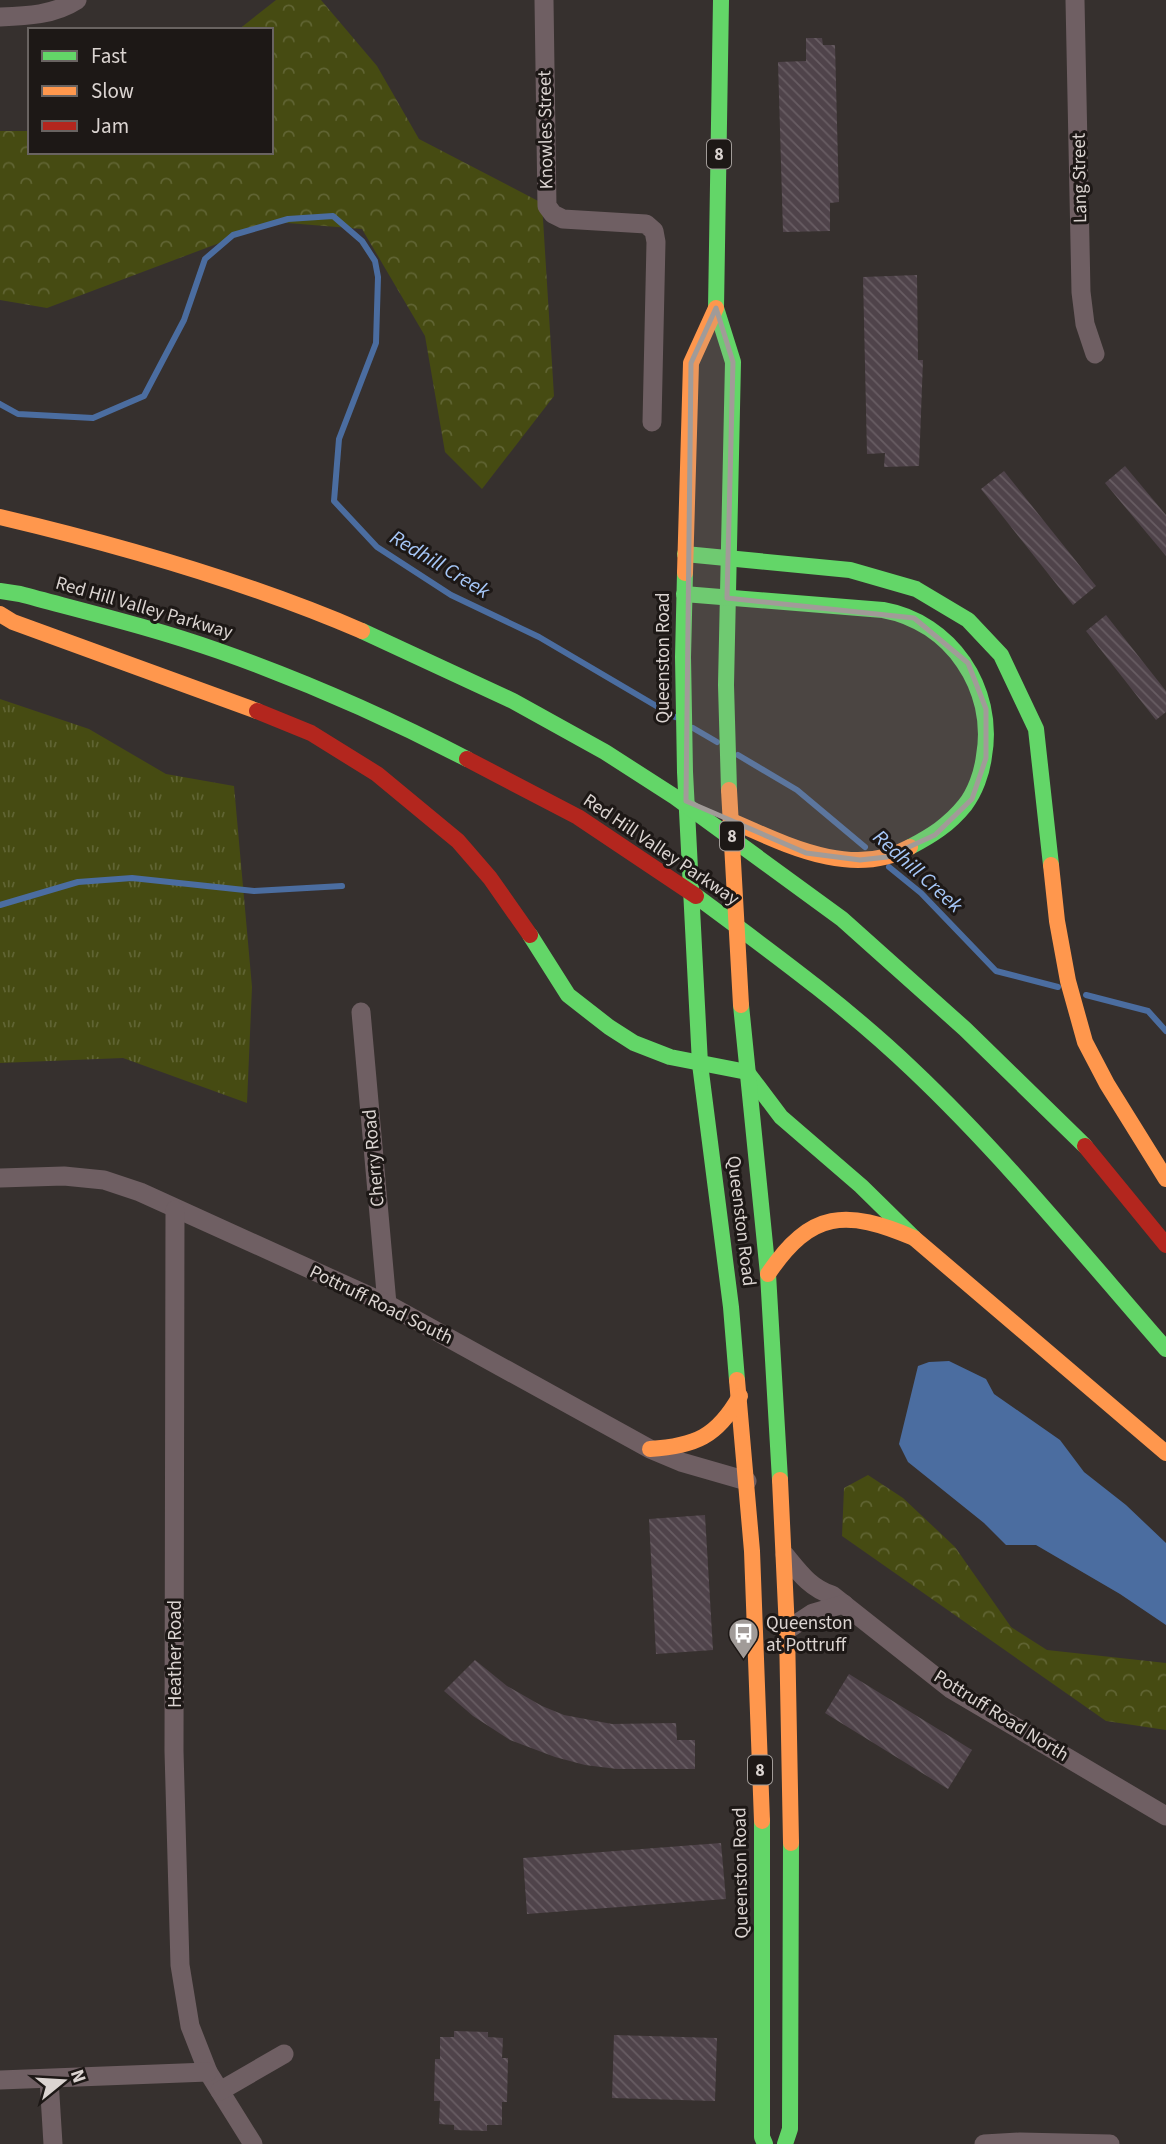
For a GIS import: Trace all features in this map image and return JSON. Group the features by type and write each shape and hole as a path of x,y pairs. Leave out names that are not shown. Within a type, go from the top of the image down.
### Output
{"main road":[{"name":"Queenston Road","path":"721,0 716,309 733,362 726,685 739,986 768,1274 787,1630 792,1956 790,2129 785,2144"},
{"name":"Queenston Road","path":"716,309 691,363 683,657 685,772 700,1064 740,1396 758,1651 763,1906 762,2137 765,2144"},
{"path":"0,517 80,536 244,586 334,619 422,657 513,701 605,752 675,797 842,919 965,1029 1082,1143 1166,1245"},
{"path":"685,554 850,570 916,589 968,620 1001,655 1036,729 1057,921 1068,981 1085,1042 1107,1084 1166,1180"},
{"name":"Red Hill Valley Parkway","path":"0,592 20,594 143,627 219,651 289,678 446,748 578,817 688,890 770,950 827,994 911,1068 992,1148 1166,1349"},
{"path":"675,797 806,853 860,860 887,857 924,843 972,799 986,758 988,733 986,709 968,663 944,638 914,618 864,609 684,594"},
{"path":"0,614 13,622 269,715 311,733 377,775 458,841 490,878 568,995 634,1043 670,1057 747,1072 781,1117 861,1186 914,1238 1166,1453"},
{"path":"768,1274 791,1242 826,1222 863,1220 885,1225 914,1238"},
{"path":"650,1449 682,1446 709,1435 730,1416 740,1396"}],"street":[{"path":"0,16 33,16 77,0"},
{"name":"Knowles Street","path":"544,0 547,206 553,214 563,219 646,224 654,231 656,242 652,422"},
{"name":"Lang Street","path":"1075,0 1082,292 1084,324 1095,354"},
{"name":"Cherry Road","path":"361,1012 387,1304"},
{"name":"Pottruff Road South","path":"0,1178 64,1176 104,1180 140,1192 387,1304 650,1449 681,1462 747,1481"},
{"name":"Heather Road","path":"175,1210 174,1751 180,1965 190,2025 208,2071 253,2144"},
{"name":"Pottruff Road North","path":"783,1553 811,1585 844,1604 951,1689 1166,1816"},
{"path":"787,1630 813,1613 844,1604"},
{"path":"220,2091 284,2054"},
{"path":"0,2080 208,2071"},
{"path":"49,2079 53,2144"},
{"path":"984,2144 1110,2144"}],"highlighted area":[{"path":"716,308 733,362 727,598 914,618 968,663 986,709 986,758 972,799 935,835 887,857 860,860 806,853 686,801 691,363"}],"green space":[{"path":"276,0 321,0 377,66 419,139 542,203 554,396 482,489 445,452 425,336 362,229 275,222 47,308 0,300 0,131 28,131 28,154 273,154 273,28 241,28"},
{"path":"0,699 89,729 166,774 234,786 252,987 247,1103 123,1058 0,1063"},
{"path":"868,1475 903,1498 955,1547 1011,1627 1047,1650 1166,1663 1166,1730 1106,1721 842,1536 844,1488"}],"water":[{"path":"949,1361 986,1379 994,1394 1060,1440 1084,1472 1126,1505 1166,1543 1166,1625 1120,1594 1036,1545 1006,1545 984,1523 908,1462 899,1444 918,1366 929,1362"}],"building":[{"path":"806,38 822,38 823,45 835,45 839,202 830,203 830,231 783,232 778,62 806,61"},
{"path":"917,275 918,360 923,360 919,466 884,467 885,453 867,454 863,277"},
{"path":"1125,466 1166,515 1166,556 1105,483"},
{"path":"1004,471 1096,586 1073,605 981,489"},
{"path":"1106,615 1166,691 1166,712 1156,720 1086,631"},
{"path":"705,1515 713,1650 656,1654 649,1519"},
{"path":"475,1660 507,1686 564,1715 612,1724 676,1723 677,1740 695,1740 695,1769 617,1769 585,1765 510,1740 473,1716 444,1691"},
{"path":"849,1674 972,1750 948,1789 825,1713"},
{"path":"721,1843 726,1899 527,1914 523,1858"},
{"path":"454,2031 488,2032 488,2037 503,2038 502,2058 508,2058 507,2102 502,2102 502,2125 487,2125 487,2131 454,2130 454,2125 439,2124 440,2101 434,2101 435,2059 440,2059 440,2037 454,2037"},
{"path":"614,2035 717,2038 715,2101 612,2098"}],"waterway":[{"name":"Redhill Creek","path":"0,404 18,414 93,418 144,396 184,320 205,259 233,235 288,219 333,216 362,241 375,261 378,277 376,343 339,439 334,501 377,547 451,595 539,637 675,717"},
{"name":"Redhill Creek","path":"693,728 717,742"},
{"name":"Redhill Creek","path":"738,755 797,790 865,847"},
{"name":"Redhill Creek","path":"889,867 921,893 996,971 1058,987"},
{"path":"0,905 78,882 132,878 254,891 342,886"},
{"name":"Redhill Creek","path":"1086,995 1148,1011 1166,1031"}],"traffic: fast":[{"path":"721,0 716,308 733,362 726,685 729,790"},
{"path":"685,554 850,570 916,589 968,620 1001,655 1036,729 1051,865"},
{"path":"685,573 685,772 700,1064 731,1307 737,1380"},
{"path":"0,591 120,621 219,651 345,701 467,759"},
{"path":"684,594 883,610 907,617 929,628 948,644 964,662 983,707 986,731 983,762 975,788 959,812 939,829 910,847"},
{"path":"362,631 513,701 605,752 675,797 842,919 965,1029 1085,1146"},
{"path":"696,896 834,1001 912,1069 1011,1171 1166,1349"},
{"path":"530,935 568,995 634,1043 670,1057 747,1072 781,1117 861,1186 914,1238"},
{"path":"741,1005 768,1274 780,1480"},
{"path":"762,1821 762,2137 765,2144"},
{"path":"785,2144 790,2129 791,1843"}],"traffic: slow":[{"path":"685,573 691,363 716,308"},
{"path":"0,517 184,566 274,596 362,631"},
{"path":"0,614 13,622 257,711"},
{"path":"729,790 741,1005"},
{"path":"734,822 798,848 843,859 866,860 888,856 910,847"},
{"path":"1051,865 1057,921 1068,981 1085,1042 1107,1084 1166,1179"},
{"path":"768,1274 799,1237 832,1221 869,1222 914,1238 1166,1453"},
{"path":"737,1380 752,1551 762,1821"},
{"path":"650,1449 680,1445 703,1437 723,1421 740,1396"},
{"path":"780,1480 787,1630 791,1843"}],"traffic: jam":[{"path":"257,711 311,733 377,774 458,841 490,878 530,935"},
{"path":"467,759 578,817 696,896"},
{"path":"1085,1146 1166,1245"}],"place":[{"name":"Queenston at Pottruff","path":"743,1661"}]}
